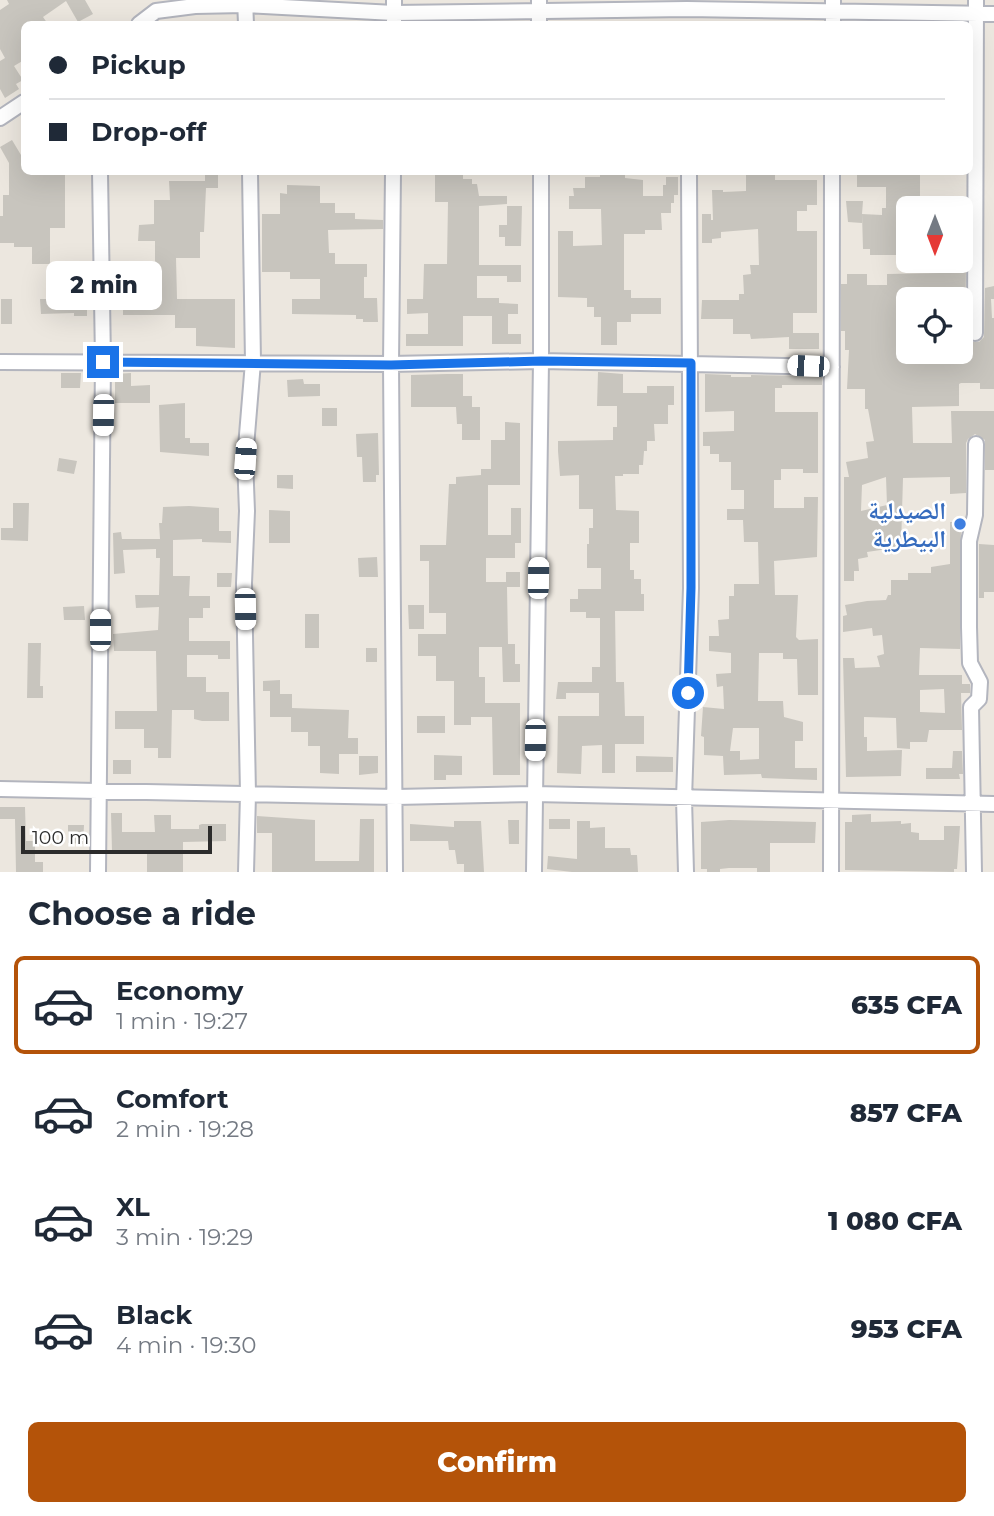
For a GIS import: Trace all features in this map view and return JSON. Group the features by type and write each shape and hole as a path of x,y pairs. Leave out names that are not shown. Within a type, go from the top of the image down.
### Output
{"street":[{"path":"143,21 170,0"},
{"path":"156,11 245,2 394,13 833,12 976,7 994,14"},
{"path":"245,2 246,21"},
{"path":"975,333 976,7"},
{"path":"0,118 21,104"},
{"path":"98,872 103,362 100,175"},
{"path":"246,872 248,794 244,583 247,511 245,459 253,362 250,175"},
{"path":"393,175 391,365 395,872"},
{"path":"534,872 541,175"},
{"path":"686,872 684,799 691,588 689,175"},
{"path":"831,872 832,175"},
{"path":"0,362 391,365 541,361 832,367"},
{"path":"974,872 971,707 979,699 980,682 970,663 968,541 975,515 976,444"},
{"path":"0,789 396,797 534,794 994,804"}],"building":[{"path":"7,0 85,0 93,14 77,21 66,1 43,17 46,21 21,21 21,62 14,66 21,81 16,84 19,89 5,98 0,89 0,61 5,58 0,49 0,10 9,4"},
{"path":"12,140 21,155 21,175 65,175 65,228 50,228 50,264 32,264 32,247 14,247 14,243 0,243 3,195 9,195 9,163 0,147"},
{"path":"205,175 218,175 218,188 206,188 204,232 200,232 200,258 176,258 177,299 235,299 235,348 196,346 196,328 175,328 175,315 123,315 123,291 132,291 132,269 155,269 155,241 138,241 139,225 154,224 154,200 170,200 169,181 205,181"},
{"path":"435,175 463,175 463,179 472,179 472,184 477,184 479,196 507,196 507,204 479,206 479,265 521,265 521,282 507,282 507,276 477,276 477,298 499,298 499,303 518,304 518,314 508,314 508,334 521,334 521,344 492,344 492,316 463,316 463,346 406,346 406,334 428,334 428,313 407,314 407,299 423,299 424,264 447,264 448,202 435,202"},
{"path":"625,175 625,178 643,180 643,196 663,196 666,177 678,177 678,195 674,195 671,213 661,213 662,230 645,230 645,234 624,234 624,290 631,290 631,298 661,298 661,314 631,314 631,322 617,322 617,345 601,345 601,317 594,317 594,307 587,307 587,298 558,297 558,231 573,231 573,246 602,245 601,209 569,209 569,196 574,196 573,188 585,188 585,177"},
{"path":"746,175 775,175 775,180 817,180 817,205 807,205 807,211 797,211 797,231 817,231 817,313 793,313 793,333 819,333 819,349 789,349 789,337 751,339 750,334 733,334 733,319 701,319 702,300 739,300 739,294 744,294 743,275 751,274 750,265 759,265 758,229 721,232 721,238 712,239 712,243 702,243 702,214 711,214 713,220 712,190 746,191"},
{"path":"857,175 920,175 920,196 896,196 896,255 870,255 870,249 863,249 862,214 882,215 882,208 886,208 886,187 857,187"},
{"path":"287,185 320,186 320,203 335,203 335,213 355,213 355,219 383,220 383,229 328,230 329,253 335,253 335,264 367,264 364,298 377,298 378,322 363,322 363,319 356,319 356,315 292,314 292,299 320,299 320,279 290,279 290,272 262,272 262,214 280,214 280,193 287,194"},
{"path":"846,201 863,201 862,223 848,222"},
{"path":"507,206 522,206 521,246 505,246 505,237 499,237 499,225 507,225"},
{"path":"966,273 966,287 896,287 896,364 973,364 973,342 979,342 984,337 985,288 994,286 994,299 991,299 994,318 994,389 980,389 980,383 961,383 959,406 912,407 913,443 952,443 951,411 994,411 994,470 985,470 985,440 975,434 966,443 966,493 950,494 950,477 903,478 901,547 867,552 868,557 858,559 859,571 854,571 854,581 844,581 844,477 849,477 846,462 868,458 866,442 874,441 868,409 865,409 865,389 847,389 849,350 845,350 845,331 841,331 841,284 847,284 847,274 867,274 867,285 887,285 887,274","holes":["886,477 887,505 861,511 862,485"]},
{"path":"1,299 12,299 12,324 1,324"},
{"path":"40,299 87,299 87,316 74,316 74,313 41,314"},
{"path":"598,372 623,374 623,393 647,393 647,386 674,386 674,405 668,405 668,424 654,424 655,441 647,441 647,451 644,451 643,465 639,465 639,474 615,476 616,510 639,511 639,543 630,543 630,570 634,570 634,579 641,579 641,594 644,594 644,611 615,611 616,682 624,682 625,716 644,716 644,744 615,744 615,773 602,773 602,745 582,746 581,774 557,773 558,716 599,716 599,693 566,693 566,699 556,699 558,682 592,682 592,667 600,667 600,618 586,618 586,612 570,612 570,599 578,599 578,589 601,589 601,568 587,568 587,544 589,528 593,528 593,509 579,509 579,475 560,476 558,451 558,441 613,440 613,427 617,427 617,406 597,406"},
{"path":"61,373 81,373 80,388 61,388"},
{"path":"131,373 131,386 150,385 150,403 115,403 115,374"},
{"path":"463,374 463,396 472,396 472,407 480,407 480,440 462,440 462,424 457,424 456,407 411,407 411,375"},
{"path":"705,374 731,377 822,376 822,385 782,385 782,388 775,388 775,412 818,412 818,473 803,473 803,469 781,469 781,480 774,480 774,508 804,508 804,497 818,497 817,557 774,561 775,595 798,595 796,637 799,640 818,639 818,695 798,695 797,659 783,659 783,653 759,653 758,701 783,701 784,717 803,722 803,741 795,741 795,768 817,768 817,780 762,778 761,774 724,775 723,756 704,755 704,737 701,736 703,707 724,709 723,686 717,687 716,674 731,673 731,653 709,651 709,636 719,636 718,620 729,619 729,596 734,596 734,584 759,584 758,542 744,542 743,520 727,520 727,509 744,509 744,490 731,490 731,462 719,462 719,454 710,454 710,446 703,446 703,432 734,431 734,411 705,412","holes":["733,728 759,728 759,759 740,760 740,751 730,751"]},
{"path":"303,379 304,384 320,384 320,396 288,397 287,380"},
{"path":"185,403 185,438 190,438 190,443 209,443 209,456 160,452 159,405"},
{"path":"322,408 337,408 337,426 322,426"},
{"path":"505,422 520,423 520,485 488,485 488,535 511,535 511,508 521,508 521,543 515,543 515,558 486,558 486,582 506,582 506,572 520,572 520,587 507,587 508,644 515,644 515,664 520,664 520,682 503,682 502,647 479,647 479,677 485,677 485,703 520,703 520,775 493,775 492,717 471,717 471,725 454,725 454,681 436,681 436,656 418,656 418,634 446,634 446,613 429,613 429,561 420,561 420,545 446,545 449,484 456,484 456,477 481,475 481,469 491,469 491,440 505,440"},
{"path":"378,433 379,475 376,475 376,482 363,482 362,457 357,457 356,434"},
{"path":"59,458 77,461 74,474 57,471"},
{"path":"277,475 293,475 293,489 277,488"},
{"path":"13,503 29,503 28,541 1,540 1,528 13,528"},
{"path":"163,507 219,508 219,531 231,531 231,543 202,542 202,539 173,540 173,576 190,576 189,596 210,596 210,608 203,608 203,618 189,618 189,641 230,641 230,659 218,659 218,655 187,655 187,677 206,677 206,692 229,692 229,721 202,721 194,719 194,710 172,710 171,758 158,758 158,748 144,748 144,729 115,729 115,711 157,711 156,651 114,651 113,634 158,630 159,607 136,608 135,595 159,595 160,558 156,558 156,549 123,550 125,573 114,574 113,533 121,532 122,539 160,539 159,523 162,523"},
{"path":"269,510 290,511 290,543 269,543"},
{"path":"950,522 961,522 960,649 920,648 919,675 962,675 962,684 970,684 970,693 961,693 962,730 929,730 927,742 910,742 910,749 897,748 896,718 864,717 867,751 902,750 901,776 846,777 843,658 854,658 855,668 880,667 877,656 884,654 882,635 873,636 872,628 843,632 843,616 847,615 845,605 886,600 888,595 891,595 891,580 908,580 908,573 931,573 931,567 950,564","holes":["944,689 945,713 920,712 920,690"]},
{"path":"979,544 994,545 994,592 984,592 984,598 979,598"},
{"path":"377,557 378,577 359,577 358,558"},
{"path":"217,573 232,573 231,587 217,587"},
{"path":"408,605 424,605 424,629 409,629"},
{"path":"84,606 85,620 64,620 63,607"},
{"path":"305,614 319,614 319,648 305,648"},
{"path":"28,643 41,643 40,686 43,686 43,698 27,698"},
{"path":"366,648 377,648 377,662 366,662"},
{"path":"280,680 280,694 292,694 292,708 349,710 348,738 358,738 358,754 339,754 339,774 320,773 320,746 308,746 308,732 291,732 291,717 270,717 270,691 263,691 263,681"},
{"path":"417,716 445,716 445,733 417,733"},
{"path":"953,751 962,751 963,774 959,774 960,779 926,779 926,768 952,768"},
{"path":"434,755 462,756 462,775 446,775 446,780 434,780"},
{"path":"359,756 378,756 378,773 359,775"},
{"path":"636,756 673,757 673,772 636,772"},
{"path":"113,760 131,760 131,774 113,774"},
{"path":"0,807 25,807 26,841 35,841 35,862 43,862 43,872 16,872 15,819 0,819"},
{"path":"111,813 122,813 122,832 155,832 154,815 171,815 171,829 199,829 202,824 226,824 226,841 183,842 183,872 147,872 147,851 112,851"},
{"path":"871,814 871,822 911,823 911,832 919,833 919,840 944,840 944,826 960,826 957,869 954,869 954,872 845,870 845,822 852,822 852,815"},
{"path":"257,816 315,820 315,861 359,861 360,819 374,819 374,872 272,872 272,833 257,833"},
{"path":"549,819 570,819 570,829 549,829"},
{"path":"508,820 519,820 519,844 509,844"},
{"path":"454,821 481,821 484,872 464,872 464,864 457,864 455,850 449,850 448,841 410,841 410,824 454,827"},
{"path":"577,821 590,821 590,828 605,827 605,848 630,848 631,855 637,855 638,872 572,872 547,869 548,856 577,859"},
{"path":"701,822 816,822 815,843 770,843 770,872 757,872 757,868 729,868 720,869 720,872 707,872 707,869 701,869"},
{"path":"68,825 84,825 83,844 68,843"}],"place":[{"name":"الصيدلية البيطرية","path":"960,524"}],"route":[{"path":"103,362 391,365 541,361 691,363 688,693"}]}
